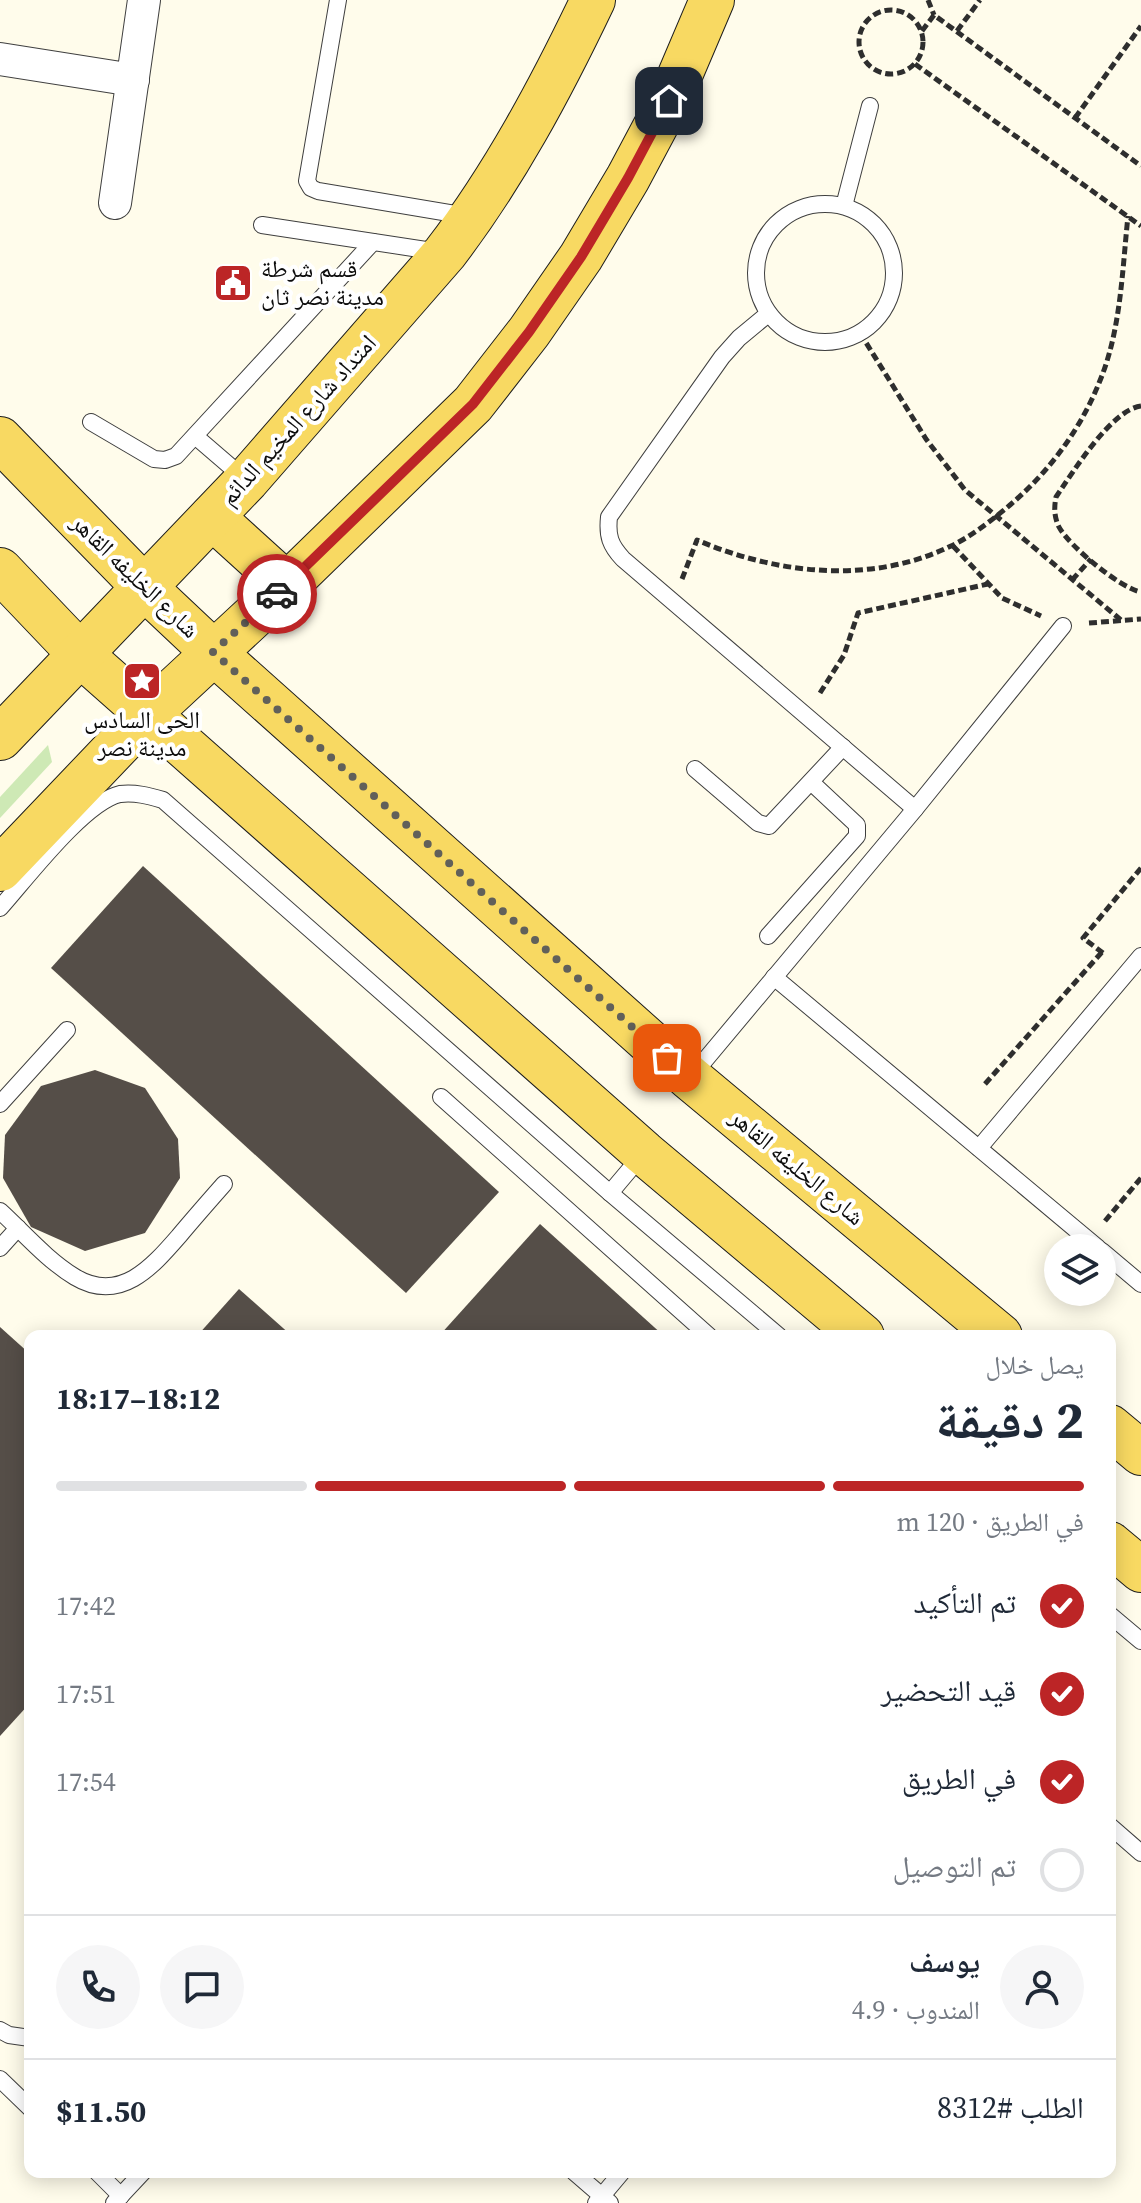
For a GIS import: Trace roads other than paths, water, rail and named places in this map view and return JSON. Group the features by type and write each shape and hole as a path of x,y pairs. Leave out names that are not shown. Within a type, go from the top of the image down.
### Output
{"main road":[{"name":"امتداد شارع المخيم الدائم","path":"0,738 247,480 445,253 472,217 542,99 593,0"},
{"path":"0,869 148,714 287,585 473,404 529,332 581,257 628,178 669,101 712,0"},
{"name":"شارع الخليفه القاهر","path":"0,439 144,587 213,652 690,1078 993,1330"},
{"path":"212,517 287,585"},
{"path":"0,570 80,654 644,1153 855,1330"},
{"path":"1116,1432 1141,1453"},
{"path":"1116,1549 1141,1570"}],"street":[{"path":"115,203 144,0"},
{"path":"0,59 133,80"}],"lane":[{"path":"338,0 307,181 311,188 472,217"},
{"path":"844,206 870,106"},
{"path":"825,203 844,206 862,214 878,227 894,264 894,285 887,304 860,333 841,341 820,342 800,338 768,314 759,297 755,278 756,258 768,232 789,213 806,205 825,203"},
{"path":"262,225 445,253"},
{"path":"91,422 154,459 165,460 176,456 373,242"},
{"path":"768,314 722,357 609,517 607,533 612,547 673,602 915,809"},
{"path":"195,436 247,480"},
{"path":"690,1078 1063,626"},
{"path":"695,769 763,826 774,823 843,747"},
{"path":"768,936 857,836 857,825 811,782"},
{"path":"0,908 100,802 121,794 142,794 163,800 610,1193 772,1330"},
{"path":"979,1148 1141,956"},
{"path":"774,977 1082,1234"},
{"path":"0,1104 67,1030"},
{"path":"441,1097 702,1330"},
{"path":"610,1193 644,1153"},
{"path":"0,1211 63,1269 79,1279 98,1285 117,1285 135,1279 151,1267 224,1184"},
{"path":"0,1248 18,1228"},
{"path":"1116,1263 1141,1284"},
{"path":"1116,1620 1141,1641"},
{"path":"1116,1831 1141,1853"},
{"path":"0,2030 24,2037"},
{"path":"0,2079 24,2102"},
{"path":"102,2178 118,2199 137,2178"},
{"path":"580,2178 602,2201 618,2178"}],"place":[{"name":"قسم شرطة مدينة نصر ثان","path":"233,283"},
{"name":"الحى السادس مدينة نصر","path":"142,681"}]}
